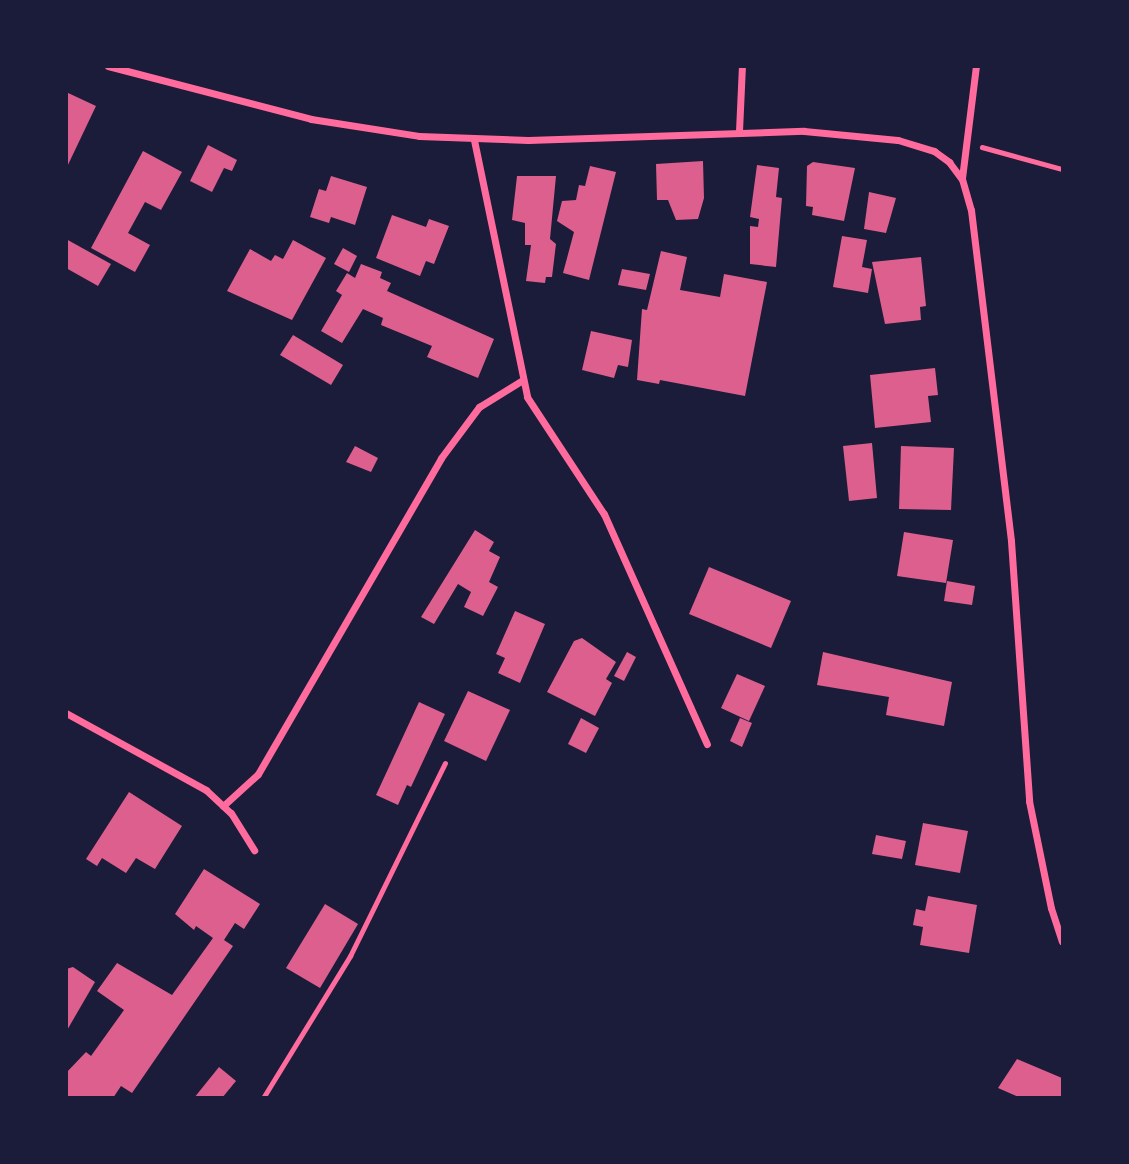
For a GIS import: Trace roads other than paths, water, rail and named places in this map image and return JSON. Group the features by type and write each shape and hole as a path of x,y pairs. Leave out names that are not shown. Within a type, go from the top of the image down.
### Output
{"street":[{"path":"108,66 311,119 474,140 739,131 804,131 898,140 934,151 962,179"},
{"path":"739,131 743,66"},
{"path":"976,66 962,179 971,210 1011,541 1029,801 1051,908 1062,942"},
{"path":"474,140 521,381 534,412 569,457 604,514 707,744"},
{"path":"223,806 258,774 388,544 453,441 479,407 521,381"},
{"path":"66,713 138,749 206,790 223,806 254,850"}],"lane":[{"path":"263,1097 350,956 445,763"}]}
